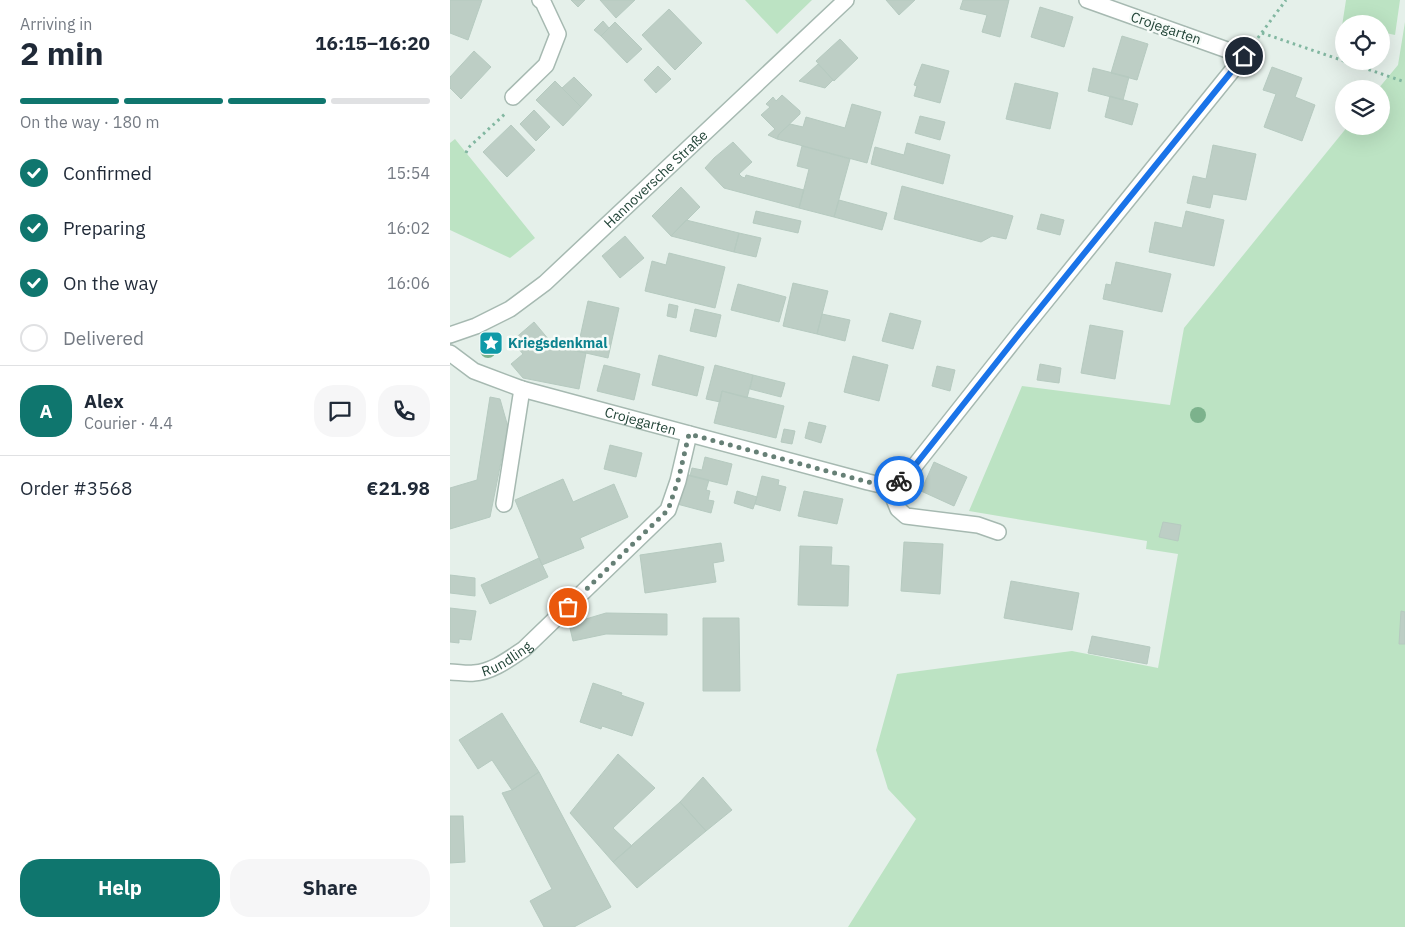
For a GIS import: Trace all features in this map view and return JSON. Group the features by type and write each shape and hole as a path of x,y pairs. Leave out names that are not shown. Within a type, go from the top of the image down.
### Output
{"street":[{"path":"513,97 546,65 558,34 543,2 540,0"},
{"name":"Hannoversche Straße","path":"450,336 476,326 510,309 545,283 846,0"},
{"name":"Crojegarten","path":"1087,0 1244,56"},
{"path":"998,532 978,525 906,516 898,509 889,487 905,478 1244,56"},
{"name":"Crojegarten","path":"450,353 474,371 522,388 889,487"},
{"path":"504,504 522,388"},
{"name":"Rundling","path":"450,672 475,673 489,670 524,649 668,510 678,481 689,434"}],"path":[{"path":"1244,56 1286,0"},
{"path":"1262,33 1335,58"},
{"path":"1370,70 1405,82"},
{"path":"466,153 468,148 511,108 513,97"}],"green space":[{"path":"745,0 812,0 777,34"},
{"path":"1346,0 1400,0 1395,35 1390,34 1390,15 1344,15"},
{"path":"1405,22 1405,927 848,927 916,819 888,789 876,750 897,674 1072,651 1158,668 1178,554 1146,549 1147,541 969,511 1022,386 1170,405 1184,328 1341,135 1390,135 1390,80 1386,80 1398,65"},
{"path":"455,139 535,238 510,258 450,230 450,143"}],"building":[{"path":"450,0 482,0 468,40 450,33"},
{"path":"571,0 585,0 578,7"},
{"path":"600,0 635,0 616,18"},
{"path":"886,0 915,0 899,15"},
{"path":"963,0 1009,0 1000,37 982,32 987,15 960,9"},
{"path":"1040,7 1073,17 1064,47 1031,37"},
{"path":"669,9 702,43 675,70 642,35"},
{"path":"603,21 609,28 601,36 594,30"},
{"path":"615,22 642,49 627,63 601,36"},
{"path":"1122,36 1148,44 1137,80 1111,73"},
{"path":"840,39 858,58 834,81 816,61"},
{"path":"474,51 491,67 461,99 450,88 450,77"},
{"path":"818,64 833,80 825,88 799,81"},
{"path":"922,64 949,71 940,103 914,96 917,86 914,85"},
{"path":"658,66 671,79 656,93 644,80"},
{"path":"1272,67 1302,78 1295,97 1315,105 1302,141 1264,127 1276,94 1263,90"},
{"path":"1093,68 1129,77 1123,100 1088,91"},
{"path":"574,77 592,95 581,107 562,88"},
{"path":"555,81 581,107 563,126 536,100"},
{"path":"1015,83 1058,93 1050,129 1006,119"},
{"path":"782,95 800,111 800,114 779,134 777,139 768,135 775,129 761,115 770,107 766,104 773,97 776,101"},
{"path":"1110,96 1138,104 1132,125 1105,117"},
{"path":"852,104 881,112 867,163 777,139 779,134 790,124 803,127 806,117 845,128"},
{"path":"534,110 550,127 536,141 520,124"},
{"path":"920,116 945,122 940,140 915,133"},
{"path":"511,125 535,150 507,177 483,152"},
{"path":"733,142 752,162 739,174 742,177 745,178 746,175 804,190 799,208 724,188 705,168"},
{"path":"907,143 950,155 943,184 871,164 875,147 904,155"},
{"path":"1213,145 1256,154 1246,200 1213,194 1210,208 1187,203 1193,176 1206,179"},
{"path":"802,146 850,159 834,217 799,208 809,169 797,166"},
{"path":"902,186 1013,216 1006,239 992,236 981,242 894,219"},
{"path":"681,187 700,207 671,236 652,216"},
{"path":"839,200 887,213 882,230 834,217"},
{"path":"756,211 801,221 798,233 753,223"},
{"path":"1186,211 1224,220 1214,266 1149,252 1155,222 1182,228"},
{"path":"1041,214 1064,220 1060,235 1037,229"},
{"path":"686,220 739,233 734,252 671,236"},
{"path":"739,233 761,238 756,257 734,252"},
{"path":"625,236 644,258 620,278 602,256"},
{"path":"669,253 725,267 715,308 645,291 652,261 666,265"},
{"path":"1116,262 1171,274 1162,312 1103,299 1106,284 1111,285"},
{"path":"793,283 828,291 817,334 783,326"},
{"path":"738,284 786,297 779,322 731,310"},
{"path":"588,301 619,308 608,358 577,351"},
{"path":"669,304 678,306 676,318 667,316"},
{"path":"695,309 721,315 716,337 690,331"},
{"path":"890,313 921,321 913,349 882,341"},
{"path":"822,314 850,320 845,341 817,334"},
{"path":"534,322 555,347 586,353 579,389 523,378 511,364 523,354 512,341"},
{"path":"1090,325 1123,331 1115,379 1081,373"},
{"path":"659,355 704,367 697,396 652,385"},
{"path":"853,356 888,365 879,401 844,392"},
{"path":"1040,364 1061,368 1059,383 1037,380"},
{"path":"604,365 640,374 634,400 597,391"},
{"path":"715,365 753,375 747,398 722,391 720,402 706,399"},
{"path":"937,366 955,370 950,391 932,386"},
{"path":"753,375 785,383 781,397 750,389"},
{"path":"722,391 784,406 776,438 714,423"},
{"path":"490,397 500,399 508,427 490,517 450,529 450,488 477,480"},
{"path":"809,422 826,426 821,443 805,438"},
{"path":"784,429 795,431 792,444 781,442"},
{"path":"610,445 642,453 636,477 604,469"},
{"path":"705,457 732,464 727,485 690,476 692,468 702,470"},
{"path":"934,462 967,477 954,506 921,491"},
{"path":"685,474 709,480 706,490 710,491 708,500 714,501 711,513 677,504"},
{"path":"762,476 779,480 778,485 786,487 780,511 755,504"},
{"path":"563,479 573,502 614,484 628,517 580,538 584,548 542,565 515,500"},
{"path":"737,491 757,497 753,509 734,503"},
{"path":"804,491 843,499 837,524 798,516"},
{"path":"1163,522 1181,525 1178,541 1159,537"},
{"path":"904,542 943,544 940,594 901,591"},
{"path":"721,543 724,561 713,563 716,582 645,593 640,555"},
{"path":"800,546 832,547 831,565 849,566 848,606 798,605"},
{"path":"539,558 548,577 490,604 481,585"},
{"path":"450,575 475,578 475,596 450,593"},
{"path":"1011,581 1079,593 1072,630 1004,618"},
{"path":"450,608 476,611 471,640 459,639 459,643 450,642"},
{"path":"1401,611 1405,612 1405,644 1399,644"},
{"path":"606,613 667,614 667,635 606,634 573,641 569,624"},
{"path":"703,618 739,618 740,691 703,691"},
{"path":"1092,636 1150,647 1147,664 1088,653"},
{"path":"593,683 644,703 632,736 602,726 601,729 580,722"},
{"path":"502,713 539,772 512,790 492,760 478,769 459,740"},
{"path":"618,754 655,788 613,828 632,846 613,862 570,813"},
{"path":"539,772 611,907 574,927 544,927 530,901 552,889 502,793 512,790"},
{"path":"703,777 732,810 706,831 680,802"},
{"path":"680,802 706,831 637,888 613,862"},
{"path":"450,816 463,816 465,862 450,863"}],"way so far":[{"path":"568,607 668,510 678,481 689,434 889,487 899,481"}],"place":[{"name":"Kriegsdenkmal","path":"491,343"}],"route":[{"path":"899,481 905,478 1244,56"}]}
